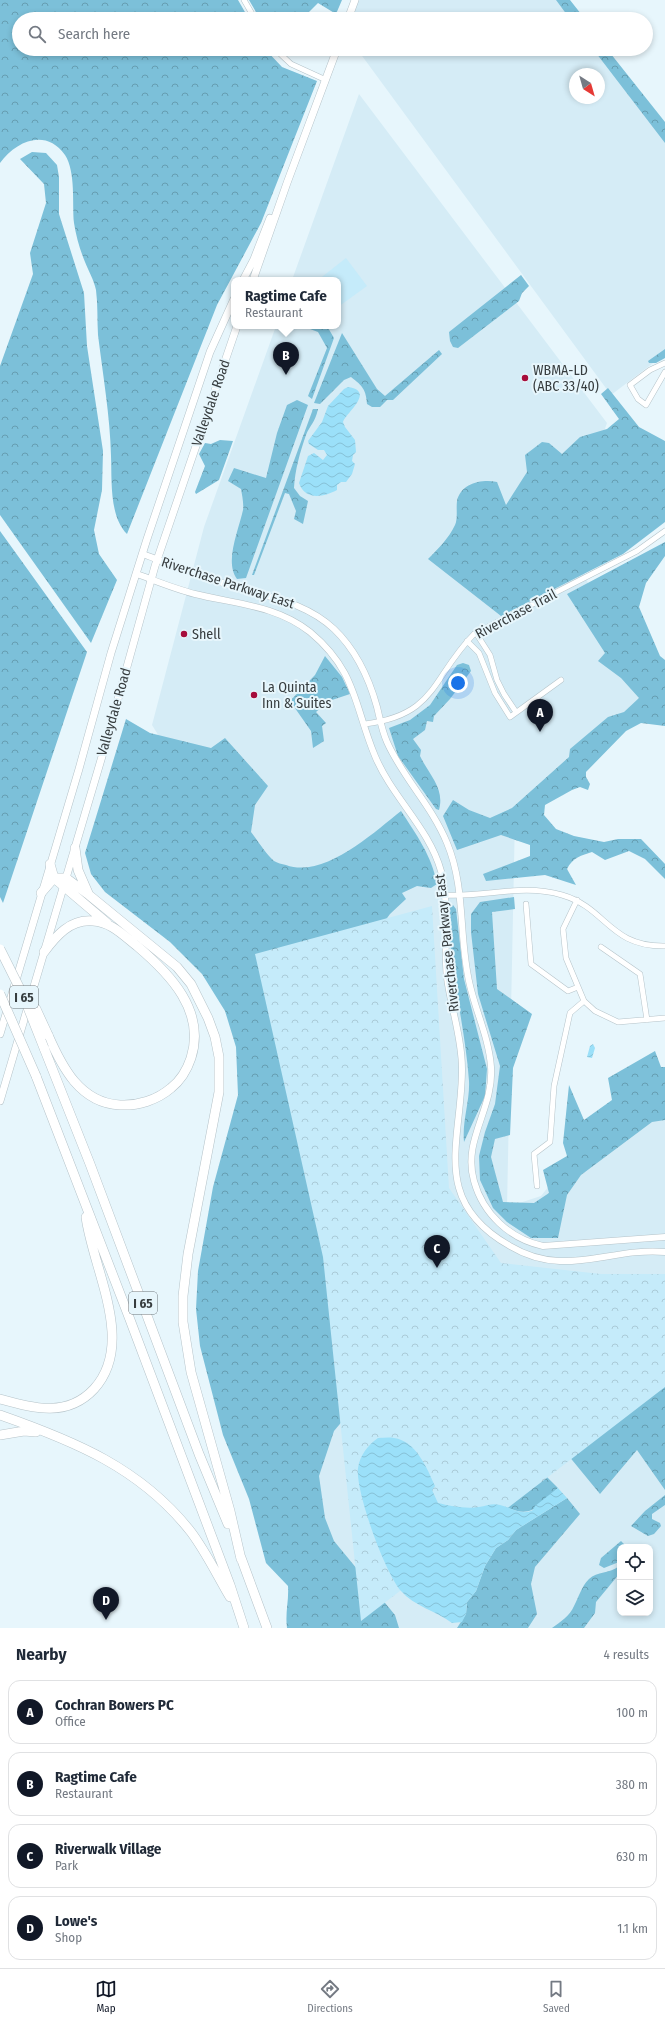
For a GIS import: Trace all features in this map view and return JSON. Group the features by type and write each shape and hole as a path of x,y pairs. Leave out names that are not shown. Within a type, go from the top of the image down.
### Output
{"highway":[{"path":"75,848 78,870 89,894"},
{"path":"50,864 54,878"},
{"path":"54,878 89,894 184,974 191,984 208,1018 215,1037 219,1057 219,1092 188,1254 183,1296 183,1322 191,1372 234,1526 241,1559"},
{"path":"41,893 54,878"},
{"path":"23,995 36,1009 63,1067 81,1089 100,1100 118,1105 136,1104 157,1098 174,1086 189,1064 194,1044 194,1028 189,1009 175,983 158,964 110,925 64,882"},
{"path":"44,952 59,933 72,925 93,921 110,925"},
{"name":"I 65","path":"0,949 23,995 90,1164 199,1454 267,1628"},
{"name":"I 65","path":"0,994 36,1076 85,1202 230,1585 244,1628"},
{"path":"0,1399 47,1410 70,1406 88,1395 102,1380 107,1369 112,1348 112,1322 91,1240 85,1202"},
{"path":"0,1415 81,1446 99,1455 126,1472 154,1493 178,1517 197,1542 238,1610"},
{"path":"0,1435 24,1432 44,1432"}],"main road":[{"path":"351,12 355,0"},
{"path":"255,277 287,183 335,56"},
{"path":"245,277 254,259 275,206 287,183"},
{"name":"Valleydale Road","path":"0,1034 79,769 111,653 210,352 231,306"},
{"name":"Valleydale Road","path":"0,1100 75,848 151,579 236,329"}],"street":[{"path":"244,0 251,12"},
{"path":"282,56 291,64 326,80"},
{"path":"665,363 650,370 630,385 638,399 646,405 665,372"},
{"name":"Riverchase Trail","path":"365,724 381,722 403,715 423,701 467,641 476,633 637,551 665,531"},
{"name":"Riverchase Parkway East","path":"143,554 200,576 290,601 318,616 342,637 357,657 370,683 392,754 444,835 455,867 460,896 467,973 491,1066 491,1088 488,1101 475,1136 471,1160 474,1181 483,1203 497,1222 510,1232 532,1243 543,1246 665,1237"},
{"name":"Riverchase Parkway East","path":"137,574 196,594 265,609 279,614 301,626 323,644 339,664 354,691 374,754 383,774 434,852 441,872 444,895 447,977 462,1069 454,1148 455,1164 458,1182 469,1208 484,1228 522,1252 547,1260 573,1262 637,1252 665,1252"},
{"path":"476,633 490,655 497,680 504,694 516,712"},
{"path":"467,641 479,654 495,693 510,717 561,680"},
{"path":"444,895 460,896 530,889 545,890 577,900 589,907 614,931 624,938 641,945 665,946"},
{"path":"577,900 563,929 566,958 584,1001 595,1011 618,1022 665,1018"},
{"path":"526,904 531,964 568,991 578,987"},
{"path":"601,947 640,974 647,1020"},
{"path":"537,1186 534,1154 550,1142 554,1086 570,1013 584,1001"}],"shaded area":[{"path":"354,0 569,0 577,12 350,12"},
{"path":"362,56 607,56 665,141 665,354 611,395"},
{"path":"359,94 607,423 566,537 643,697 515,816 507,1207 541,1196 633,1081 665,1079 665,1628 331,1628 296,1388 282,934 152,725 204,527 275,329 341,329 341,277 293,277"}],"green space":[{"path":"0,0 238,0 245,12 12,12 12,56 272,56 282,67 317,81 261,223 217,305 127,534 117,518 114,508 109,426 98,335 96,290 81,253 76,233 74,223 71,170 65,155 57,147 49,142 40,140 31,141 14,149 0,163"},
{"path":"249,0 342,0 337,12 333,12 318,3 309,12 256,12"},
{"path":"556,0 570,0 579,12 565,12"},
{"path":"598,56 613,56 665,122 665,143"},
{"path":"32,152 46,153 57,165 59,177 59,214 84,293 87,346 103,451 102,490 94,530 99,554 117,580 91,643 0,515 0,366 33,274 30,253 46,203 44,184 20,159"},
{"path":"346,258 367,286 341,305 341,277 322,277"},
{"path":"521,275 529,286 522,293 519,301 458,348 453,347 450,341 449,332"},
{"path":"310,329 329,329 334,338 312,399 308,396 327,348 318,332"},
{"path":"342,333 377,389 385,396 439,350 442,354 393,400 387,400 380,407 372,407 367,404 366,395 363,389 351,377 344,380 320,404 314,403"},
{"path":"665,349 665,358 656,363 649,363 648,361"},
{"path":"608,388 639,427 665,441 665,522 623,554 501,616 428,559 453,530 456,519 457,501 459,495 467,486 485,481 497,482 506,505 527,472 525,455 542,442 549,443 562,454 580,437 607,429 619,419 601,394"},
{"path":"297,400 308,405 246,578 237,579 233,572 232,555 243,510 243,502 241,489 228,481 234,468 266,478 277,433 287,405"},
{"path":"313,409 318,409 304,441 298,461 294,488 300,496 308,501 303,524 294,519 296,511 289,494 285,493 254,575 252,575"},
{"path":"220,440 233,441 219,480 196,494 195,492 205,466 199,454 205,443 211,444"},
{"path":"0,531 87,652 3,903 0,897"},
{"path":"665,542 665,556 646,583 639,607 660,656 665,660 665,726 641,723 626,731 586,772 586,777 590,784 588,790 580,787 545,805 544,815 556,829 574,836 604,842 618,839 641,839 665,864 665,879 645,859 629,851 605,860 592,852 578,858 569,865 567,869 576,885 545,875 486,881 483,874 530,856 530,845 501,835 457,850 443,816 453,800 469,810 490,818 512,808 569,757 570,749 608,717 624,712 639,698 621,678 598,661 605,653 567,594"},
{"path":"325,656 342,677 350,694 329,701 316,712 326,723 322,726 324,741 313,748 311,731 290,701 315,675"},
{"path":"463,663 469,665 471,671 450,699 434,716 433,722 427,721 425,730 413,739 421,750 420,756 438,788 440,795 439,810 436,809 398,756 389,728 410,720 430,705 457,665"},
{"path":"126,719 150,733 211,748 225,738 268,786 255,805 251,832 275,862 301,868 316,866 332,860 347,852 377,831 401,811 423,846 435,874 437,884 431,888 417,886 402,893 406,899 390,914 371,940 371,1387 334,1431 319,1476 325,1518 334,1541 395,1615 399,1628 287,1628 286,1617 288,1586 266,1563 249,1499 223,1435 200,1346 196,1309 198,1271 213,1187 238,1095 236,1047 225,1011 202,974 170,942 105,892 91,874 85,853"},
{"path":"514,897 515,909 492,912 497,989 532,1014 513,1068 510,1135 495,1139 491,1157 503,1202 534,1203 549,1193 543,1170 567,1156 563,1143 569,1085 584,1120 612,1100 608,1078 655,1051 661,1067 665,1067 665,1120 652,1122 581,1175 567,1195 558,1238 531,1238 507,1222 493,1208 480,1180 479,1156 485,1132 495,1104 500,1066 478,994 471,932 471,914 480,902"},
{"path":"453,905 456,909 464,979 487,1069 485,1096 464,1142 464,1126 469,1081 449,930 449,908"},
{"path":"432,906 449,1188 501,1263 601,1274 665,1274 665,1387 361,1621 323,1257 255,954"},
{"path":"665,1341 665,1490 637,1450 600,1494 568,1455"},
{"path":"543,1473 558,1488 538,1506 532,1510 520,1511 501,1505"},
{"path":"665,1495 665,1505 652,1514 652,1519 660,1523 661,1526 654,1534 648,1536 631,1526 645,1511"},
{"path":"567,1498 580,1514 535,1567 531,1584 537,1614 528,1628 457,1628 466,1614 467,1602 476,1591 485,1566 496,1548 508,1540 516,1530"},
{"path":"617,1544 617,1563 604,1568 599,1565 601,1558"},
{"path":"617,1568 617,1577 596,1602 595,1613 584,1628 552,1628 570,1613 586,1582 592,1576"}],"water":[{"path":"348,387 356,389 360,397 343,422 355,440 356,452 353,455 352,461 355,464 352,474 346,482 341,482 337,485 337,490 321,496 310,495 302,489 299,483 308,456 314,453 323,460 327,455 324,450 318,450 309,444 308,441 322,422 328,406 344,389"},
{"path":"593,1044 595,1048 592,1058 587,1057 590,1046"},
{"path":"378,1438 402,1440 415,1450 420,1456 435,1486 432,1490 438,1503 469,1508 497,1504 520,1512 529,1512 558,1488 567,1498 516,1530 508,1540 496,1548 485,1566 476,1591 467,1602 466,1614 462,1622 452,1623 412,1601 401,1591 387,1567 372,1531 358,1479 358,1468 361,1459 368,1447"}],"place":[{"name":"Ragtime Cafe","path":"286,375"},
{"name":"WBMA-LD (ABC 33/40)","path":"525,378"},
{"name":"Shell","path":"184,634"},
{"name":"La Quinta Inn & Suites","path":"254,695"},
{"name":"Cochran Bowers PC","path":"540,732"},
{"name":"Riverwalk Village","path":"437,1268"},
{"name":"Lowe's","path":"106,1620"}]}
